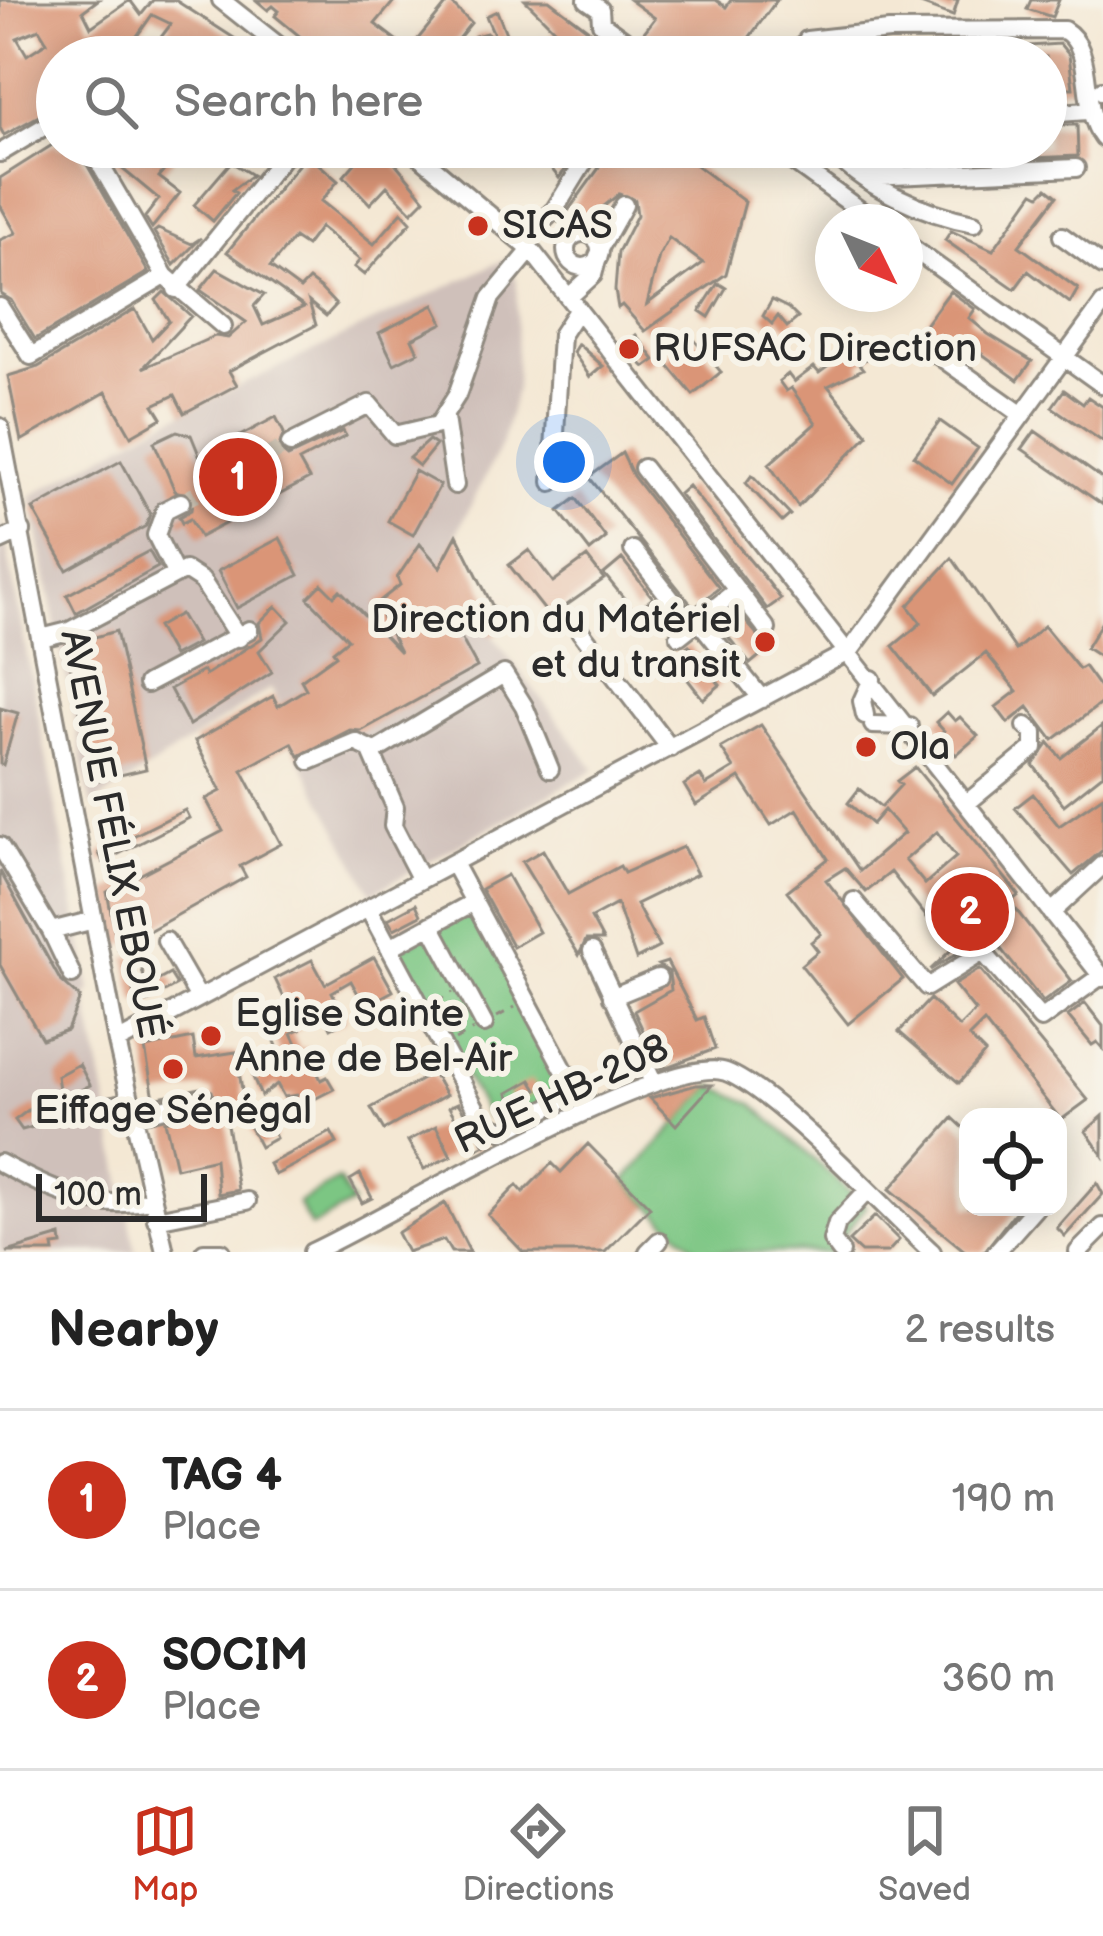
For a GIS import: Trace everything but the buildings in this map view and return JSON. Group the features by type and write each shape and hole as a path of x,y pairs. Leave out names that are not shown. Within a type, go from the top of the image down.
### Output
{"street":[{"path":"221,0 266,36"},
{"path":"587,0 599,8 601,23 619,36"},
{"path":"843,36 889,31 1064,30 1082,50 1103,138"},
{"path":"1067,106 1096,96"},
{"path":"0,153 36,132"},
{"path":"102,168 170,282 223,326"},
{"path":"0,307 31,356 170,282 272,168"},
{"path":"434,168 531,250 1101,972 1043,1019 982,952 927,987 854,901"},
{"path":"455,485 445,418 491,298 531,250 580,168"},
{"path":"802,168 851,204"},
{"path":"850,168 931,214 974,223"},
{"path":"870,177 1076,168"},
{"path":"552,482 561,335 608,224 623,205"},
{"path":"531,250 608,224"},
{"path":"580,234 599,252"},
{"path":"580,234 566,251 586,284"},
{"path":"1062,236 1103,266"},
{"path":"574,264 588,266 599,252"},
{"path":"923,256 1103,385"},
{"path":"117,1042 850,651 1103,304"},
{"path":"915,339 1021,414"},
{"path":"290,444 369,404 384,428 395,435 431,428 445,418"},
{"name":"AVENUE FÉLIX EBOUÉ","path":"0,427 117,1042 165,1252"},
{"path":"643,468 766,629"},
{"path":"176,574 156,535 165,511 181,502"},
{"path":"0,541 22,531"},
{"path":"633,550 690,627 762,699"},
{"path":"41,638 69,631 189,571 244,634 147,684"},
{"path":"690,627 737,590"},
{"path":"580,631 670,748"},
{"path":"373,753 504,674 524,706 550,769"},
{"path":"872,679 862,701 869,720 909,726"},
{"path":"968,803 1034,748 1034,734 1026,726"},
{"path":"310,761 355,742 373,753 395,807 393,826 421,880"},
{"path":"0,846 72,975"},
{"path":"368,908 483,1122 504,1131 562,1100 569,1079 453,863"},
{"path":"1051,913 1103,866"},
{"path":"389,948 474,902"},
{"path":"51,932 94,920"},
{"path":"431,925 484,1024"},
{"path":"166,941 199,998"},
{"path":"592,951 653,1082"},
{"path":"612,997 658,978"},
{"name":"RUE HB-208","path":"312,1252 653,1082 712,1068 742,1080 932,1252"},
{"path":"50,1099 70,1112 203,1100"},
{"path":"0,1163 50,1190 101,1206 152,1200"},
{"path":"841,1252 832,1240 834,1228 866,1192"},
{"path":"156,1219 247,1201"},
{"path":"996,1252 1028,1216"},
{"path":"1078,1252 1103,1228"},
{"path":"204,1252 222,1252"}],"shaded area":[{"path":"505,259 517,280 516,389 501,445 440,567 595,769 372,893 280,722 287,718 271,688 91,806 31,496 156,426"},
{"path":"0,514 91,991 86,995 136,1252 0,1252"}],"green space":[{"path":"473,909 563,1078 555,1098 505,1122 487,1116 396,950"},
{"path":"712,1085 753,1104 866,1207 830,1252 699,1252 625,1181"},
{"path":"338,1180 352,1204 311,1227 298,1203"}],"tunnel":[{"path":"181,502 290,444"}],"place":[{"name":"SICAS","path":"478,226"},
{"name":"RUFSAC Direction","path":"629,349"},
{"name":"TAG 4","path":"238,477"},
{"name":"Direction du Matériel et du transit","path":"765,642"},
{"name":"Ola","path":"866,747"},
{"name":"SOCIM","path":"970,912"},
{"name":"Eglise Sainte Anne de Bel-Air","path":"211,1036"},
{"name":"Eiffage Sénégal","path":"173,1069"}]}
